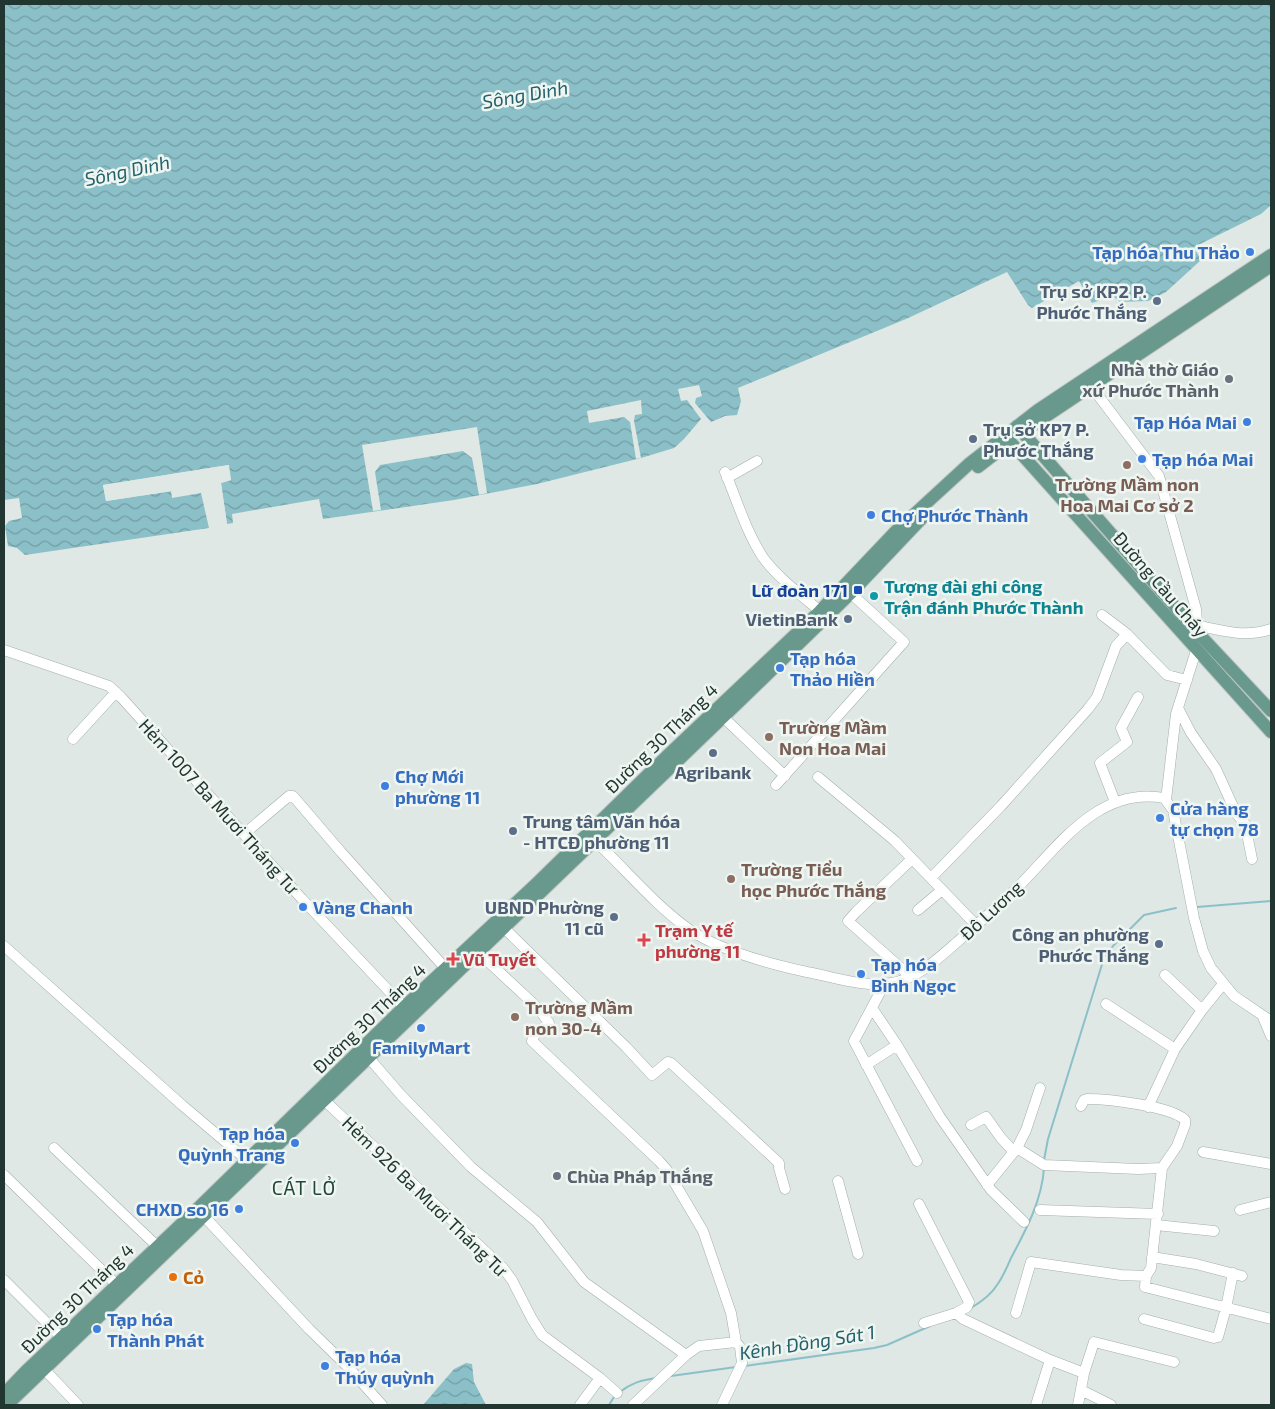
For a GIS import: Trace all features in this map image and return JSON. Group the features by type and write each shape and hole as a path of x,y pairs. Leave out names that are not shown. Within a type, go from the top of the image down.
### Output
{"main road":[{"name":"Đường 30 Tháng 4","path":"1059,401 1091,386 1227,290 1271,255"},
{"name":"Đường 30 Tháng 4","path":"251,1164 324,1100 504,928 592,838 847,590 890,544 896,532 970,463 1008,439 1040,413 1227,290 1271,266"},
{"name":"Đường Cầu Cháy","path":"1020,429 1271,711"},
{"name":"Đường Cầu Cháy","path":"1008,439 1196,651 1271,732"},
{"path":"1244,703 1255,694"},
{"name":"Đường 30 Tháng 4","path":"4,1394 66,1341 201,1213 404,1007 676,761 722,717 738,695"},
{"name":"Đường 30 Tháng 4","path":"7,1405 44,1369 66,1341 116,1285 157,1246 201,1213"}],"street":[{"path":"1091,386 1159,476 1196,609 1198,629 1243,634 1258,633 1271,629"},
{"path":"758,461 726,475 741,515 763,558 791,587 823,614"},
{"path":"776,785 904,642 847,590"},
{"path":"1102,615 1127,634 1167,675 1187,680"},
{"path":"931,878 1001,806 1088,709 1097,697 1116,646 1127,634"},
{"name":"Hẻm 1007 Ba Mươi Tháng Tư","path":"4,650 109,686 116,692 404,1007"},
{"path":"1196,651 1178,708 1166,800 1173,810 1200,941 1211,968 1234,996 1267,1019 1271,1036"},
{"path":"73,739 116,692"},
{"path":"1115,802 1100,763 1127,742 1121,728 1138,697"},
{"path":"1178,708 1191,733 1216,769 1236,813 1245,824 1252,859"},
{"path":"722,717 785,776"},
{"path":"818,777 895,840 976,926"},
{"name":"Đô Lương","path":"592,838 665,909 700,936 763,961 856,981 877,984 893,983 923,969 943,955 1018,888 1062,840 1086,819 1115,802 1153,795 1166,800"},
{"path":"244,834 289,796 293,796 446,969"},
{"path":"910,976 848,921 912,859"},
{"path":"918,910 942,890"},
{"path":"504,928 652,1075 668,1062 671,1063 780,1163 779,1168 785,1189"},
{"path":"4,946 251,1164"},
{"path":"478,952 538,1008 549,1023 535,1034 532,1040 659,1161 667,1170 703,1231 731,1313 742,1363 722,1405"},
{"path":"1164,974 1202,1010"},
{"path":"885,983 854,1041 917,1161"},
{"path":"1148,1106 1175,1049 1223,984"},
{"path":"1106,1004 1175,1049"},
{"path":"872,1008 897,1044 940,1117 987,1185 1024,1222"},
{"path":"866,1065 897,1044"},
{"path":"369,1058 401,1096 471,1167 537,1222 584,1282 686,1355"},
{"path":"987,1185 1015,1150 1026,1130 1040,1088"},
{"path":"1081,1106 1084,1100 1087,1099 1148,1106 1170,1111 1185,1120 1178,1146 1162,1168 1151,1268 1146,1276 1144,1285 1146,1288 1271,1319"},
{"name":"Hẻm 926 Ba Mươi Tháng Tư","path":"324,1100 503,1268 512,1280 532,1320 542,1335 617,1393"},
{"path":"971,1125 986,1116 1001,1138 1015,1150 1044,1165 1138,1170 1162,1168"},
{"path":"54,1148 157,1246"},
{"path":"1203,1152 1271,1164"},
{"path":"4,1175 116,1285"},
{"path":"838,1181 858,1254"},
{"path":"1240,1210 1271,1202"},
{"path":"919,1204 969,1302 967,1307 958,1315 924,1323"},
{"path":"1040,1210 1158,1214"},
{"path":"201,1213 382,1405"},
{"path":"1156,1225 1214,1231"},
{"path":"1144,1319 1216,1338 1220,1335 1226,1308 1237,1275 1196,1264 1152,1257"},
{"path":"1016,1313 1031,1262 1121,1275 1146,1276"},
{"path":"4,1280 66,1341"},
{"path":"958,1315 1050,1360 1084,1373"},
{"path":"633,1405 686,1355 699,1346 736,1342"},
{"path":"1078,1405 1084,1373 1094,1342 1174,1362"},
{"path":"1036,1405 1050,1360"},
{"path":"44,1369 78,1405"},
{"path":"580,1405 600,1378"},
{"path":"1081,1390 1111,1405"}],"water":[{"name":"Sông Dinh","path":"4,4 1271,4 1271,205 1261,214 1194,247 1201,260 1166,292 1148,301 1120,302 1113,296 1092,303 1079,281 1032,308 1028,305 1007,272 906,319 738,388 741,401 737,415 725,416 711,422 695,403 696,398 702,396 699,385 678,389 681,401 687,400 701,419 674,448 641,458 537,484 454,500 323,519 319,499 232,514 233,523 227,524 221,483 231,480 228,465 103,485 106,501 171,491 172,498 201,493 209,528 25,555 17,548 8,546 5,526 9,521 22,518 19,498 4,500"},
{"path":"466,1363 472,1364 474,1382 486,1405 423,1405 454,1369"}],"pier":[{"path":"641,400 642,414 635,415 634,421 641,458 636,459 630,422 624,417 589,423 587,411"},
{"path":"477,427 487,493 479,495 472,458 463,451 380,465 375,472 381,510 373,511 362,445"},
{"path":"229,465 231,480 221,483 227,524 225,524 219,483 229,478 227,468 106,487 108,498 170,489 173,491 106,501 103,485"}],"waterway":[{"name":"Kênh Đồng Sát 1","path":"1197,907 1271,901"},
{"name":"Kênh Đồng Sát 1","path":"1044,1160 1048,1139 1104,958 1113,946 1144,915 1176,908"},
{"name":"Kênh Đồng Sát 1","path":"971,1308 995,1289 1003,1275 1028,1226 1037,1203 1044,1168"},
{"name":"Kênh Đồng Sát 1","path":"745,1366 874,1348 887,1345 930,1326"},
{"name":"Kênh Đồng Sát 1","path":"671,1376 736,1367"},
{"name":"Kênh Đồng Sát 1","path":"620,1392 637,1382 656,1378"},
{"name":"Kênh Đồng Sát 1","path":"609,1405 614,1397"}],"place":[{"name":"Tạp hóa Thu Thảo","path":"1250,252"},
{"name":"Trụ sở KP2 P. Phước Thắng","path":"1157,301"},
{"name":"Nhà thờ Giáo xứ Phước Thành","path":"1229,379"},
{"name":"Tạp Hóa Mai","path":"1247,422"},
{"name":"Trụ sở KP7 P. Phước Thắng","path":"973,439"},
{"name":"Tạp hóa Mai","path":"1142,459"},
{"name":"Trường Mầm non Hoa Mai Cơ sở 2","path":"1127,465"},
{"name":"Chợ Phước Thành","path":"871,515"},
{"name":"Lữ đoàn 171","path":"858,590"},
{"name":"Tượng đài ghi công Trận đánh Phước Thành","path":"874,596"},
{"name":"VietinBank","path":"848,619"},
{"name":"Tạp hóa Thảo Hiền","path":"780,668"},
{"name":"Trường Mầm Non Hoa Mai","path":"769,737"},
{"name":"Agribank","path":"713,753"},
{"name":"Chợ Mới phường 11","path":"385,786"},
{"name":"Cửa hàng tự chọn 78","path":"1160,818"},
{"name":"Trung tâm Văn hóa - HTCĐ phường 11","path":"513,831"},
{"name":"Trường Tiểu học Phước Thắng","path":"731,879"},
{"name":"Vàng Chanh","path":"303,907"},
{"name":"UBND Phường 11 cũ","path":"614,917"},
{"name":"Trạm Y tế phường 11","path":"644,940"},
{"name":"Công an phường Phước Thắng","path":"1159,944"},
{"name":"Vũ Tuyết","path":"453,959"},
{"name":"Tạp hóa Bình Ngọc","path":"861,974"},
{"name":"Trường Mầm non 30-4","path":"515,1017"},
{"name":"FamilyMart","path":"421,1028"},
{"name":"Tạp hóa Quỳnh Trang","path":"295,1143"},
{"name":"Chùa Pháp Thắng","path":"557,1176"},
{"name":"CHXD so 16","path":"239,1209"},
{"name":"Cỏ","path":"173,1277"},
{"name":"Tạp hóa Thành Phát","path":"97,1329"},
{"name":"Tạp hóa Thúy quỳnh","path":"325,1366"}],"district":[{"name":"CÁT LỞ","path":"304,1187"}]}
